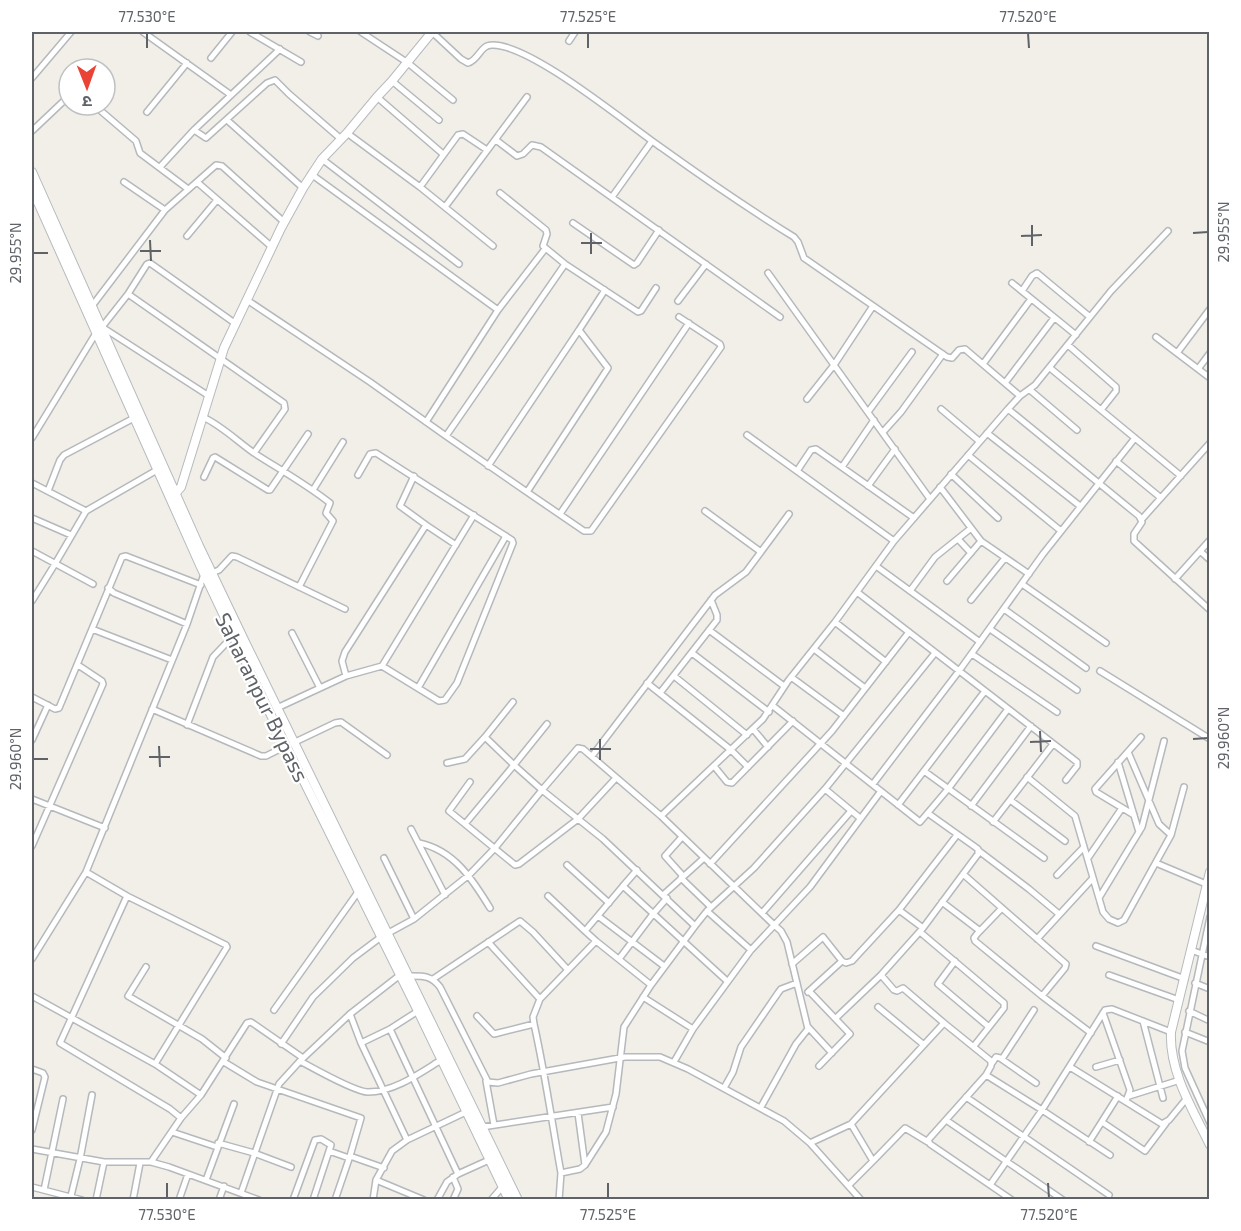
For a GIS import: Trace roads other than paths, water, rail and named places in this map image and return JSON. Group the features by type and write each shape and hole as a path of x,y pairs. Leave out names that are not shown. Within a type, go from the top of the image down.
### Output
{"main road":[{"path":"32,172 92,306 99,330 173,495 181,487 221,357 284,222 303,188 322,159 408,63 432,32"},
{"name":"Saharanpur Bypass","path":"32,189 99,330 157,470 173,495 209,573 233,636 280,725 357,892 384,936 404,975 418,1011 509,1200"},
{"path":"209,573 277,708 280,725"},
{"path":"289,744 384,936"},
{"path":"1209,872 1196,952 1185,978 1171,1032 1172,1054 1180,1080 1209,1145"},
{"path":"404,975 518,1200"}],"street":[{"path":"32,78 71,32"},
{"path":"143,32 231,95"},
{"path":"211,58 232,32"},
{"path":"250,32 301,62"},
{"path":"310,32 318,36"},
{"path":"361,32 408,63 453,100"},
{"path":"432,32 468,63 474,61 485,46 493,45 513,50 547,65 652,141 794,237 804,258 943,354 952,358 963,348 1020,396"},
{"path":"569,41 575,32"},
{"path":"160,167 194,129 280,49"},
{"path":"147,112 187,63"},
{"path":"194,129 205,138 267,83 275,80 289,94 344,136 420,186 493,246"},
{"path":"392,81 439,120"},
{"path":"377,97 443,154"},
{"path":"445,207 527,97"},
{"path":"32,131 57,107"},
{"path":"107,117 136,141 140,153 188,189"},
{"path":"227,120 303,188"},
{"path":"420,186 455,138 461,134 488,150"},
{"path":"496,140 517,156 523,154 532,145 539,146 780,317"},
{"path":"612,197 652,141"},
{"path":"322,159 459,264"},
{"path":"92,306 165,210 216,165 219,165 284,222"},
{"path":"311,174 498,310"},
{"path":"124,182 165,210"},
{"path":"197,182 272,247"},
{"path":"500,193 547,231 543,244 545,249 638,312 656,288"},
{"path":"187,236 217,200"},
{"path":"573,224 634,265 659,230"},
{"path":"661,816 769,712 784,686 835,622 894,541 979,441 1020,396 1030,390 1050,368 1111,291 1168,231"},
{"path":"426,422 498,310 545,249"},
{"path":"32,438 99,330 128,294 147,264 150,263 236,324"},
{"path":"446,436 565,264"},
{"path":"678,302 706,264"},
{"path":"768,273 930,499"},
{"path":"1022,291 1032,276 1037,273 1090,317"},
{"path":"1012,283 1076,335"},
{"path":"488,466 604,290"},
{"path":"128,294 221,357 286,405 254,453"},
{"path":"983,364 1031,299"},
{"path":"247,300 584,531 591,531 719,350 720,344 679,316"},
{"path":"807,399 834,365 873,306"},
{"path":"1177,353 1209,309"},
{"path":"1005,383 1054,318"},
{"path":"560,514 689,323"},
{"path":"99,330 209,396"},
{"path":"527,492 608,368 579,330"},
{"path":"1155,337 1209,378"},
{"path":"1068,345 1116,387 1116,391 1101,410"},
{"path":"868,412 912,352"},
{"path":"1198,369 1209,353"},
{"path":"883,432 901,412 943,354"},
{"path":"1050,368 1181,476"},
{"path":"1030,390 1077,430"},
{"path":"941,409 979,441"},
{"path":"1008,409 1142,519"},
{"path":"203,417 214,422 254,453 330,502 327,513 333,520 299,587"},
{"path":"48,491 64,454 134,418"},
{"path":"842,467 874,420"},
{"path":"987,433 1080,506"},
{"path":"204,477 215,457 268,490 272,488 308,434"},
{"path":"747,435 894,541"},
{"path":"873,784 972,654 1061,531 1135,438"},
{"path":"313,490 343,442"},
{"path":"1209,443 1142,519 1141,525 1134,534 1134,541 1209,610"},
{"path":"797,471 813,449 914,518"},
{"path":"868,486 895,449"},
{"path":"358,474 370,454 374,452 513,541 512,549 457,683 445,700 442,702 382,666"},
{"path":"968,455 1061,531"},
{"path":"1116,461 1161,498"},
{"path":"32,601 86,511 157,470"},
{"path":"951,474 998,518"},
{"path":"414,476 399,505 456,545"},
{"path":"32,483 86,511"},
{"path":"940,487 981,542 1029,574"},
{"path":"705,511 761,552"},
{"path":"592,756 718,591 741,577 789,514"},
{"path":"277,708 346,676 382,666 474,515"},
{"path":"32,518 71,535"},
{"path":"346,676 342,661 345,652 426,525"},
{"path":"910,591 935,557 970,529"},
{"path":"418,688 506,536"},
{"path":"958,539 971,553"},
{"path":"1175,579 1209,540"},
{"path":"947,581 981,542"},
{"path":"32,551 93,584"},
{"path":"1200,551 1209,560"},
{"path":"32,697 55,709 59,708 122,558 126,556 201,585"},
{"path":"32,959 86,872 201,585 209,573 219,570 234,556 345,609"},
{"path":"971,600 1005,558"},
{"path":"876,566 980,642"},
{"path":"1022,584 1106,643"},
{"path":"108,588 114,593 187,624"},
{"path":"857,592 1077,764 1066,780"},
{"path":"660,693 717,618 711,600"},
{"path":"1004,609 1086,668"},
{"path":"835,622 886,662"},
{"path":"92,629 172,660"},
{"path":"990,629 1077,690"},
{"path":"709,630 784,686"},
{"path":"710,864 821,743 909,632"},
{"path":"292,633 320,688"},
{"path":"187,725 213,657 233,636"},
{"path":"814,649 866,688"},
{"path":"561,1173 580,1170 606,1132 613,1107 626,1023 664,966 709,909 754,868 825,789 935,652"},
{"path":"692,653 769,712"},
{"path":"972,654 1057,712"},
{"path":"32,846 103,684 78,665"},
{"path":"1100,671 1209,739"},
{"path":"674,676 747,735"},
{"path":"791,677 844,716"},
{"path":"647,683 731,750 748,767"},
{"path":"898,806 985,691"},
{"path":"447,763 465,759 513,702"},
{"path":"32,740 48,705"},
{"path":"773,706 920,822 948,789 1008,709"},
{"path":"152,709 261,756 266,756 340,722 387,755"},
{"path":"714,766 728,782 732,783 793,721"},
{"path":"465,824 547,724"},
{"path":"971,806 1030,726"},
{"path":"753,729 768,747"},
{"path":"1134,815 1096,792 1095,789 1141,736"},
{"path":"485,737 542,790 637,870 695,926"},
{"path":"1099,898 1139,832 1164,741"},
{"path":"993,822 1053,744"},
{"path":"281,1044 313,998 353,958 384,936 414,919 469,875 495,848 577,749 583,749 661,816 784,936 808,1027 832,1053"},
{"path":"1128,752 1161,827 1171,835"},
{"path":"1118,762 1139,832"},
{"path":"924,771 1044,858"},
{"path":"1028,777 1072,812 1077,821 1106,916 1118,923 1122,922 1171,835 1184,787"},
{"path":"470,782 448,809 517,865 578,819 616,778"},
{"path":"825,789 860,818"},
{"path":"674,1062 693,1029 727,981 773,924 810,887 881,791"},
{"path":"32,799 105,828"},
{"path":"1010,800 1065,841"},
{"path":"1088,858 1122,808"},
{"path":"762,913 851,810"},
{"path":"929,813 1059,914"},
{"path":"411,830 445,895"},
{"path":"792,964 823,937 842,960 846,963 852,961 899,909 957,835"},
{"path":"682,837 665,856 709,909 751,950"},
{"path":"418,843 431,847 453,860 469,875 490,908"},
{"path":"1058,875 1084,847"},
{"path":"836,1018 881,975 921,930 979,851"},
{"path":"384,858 414,919"},
{"path":"619,959 665,896 704,858"},
{"path":"1156,863 1206,884"},
{"path":"567,865 609,903"},
{"path":"585,932 637,870"},
{"path":"86,872 127,896 225,942 226,945 155,1064"},
{"path":"963,874 1066,966 1042,996"},
{"path":"1036,939 1093,878"},
{"path":"623,886 727,981"},
{"path":"274,1010 357,892"},
{"path":"127,896 59,1042 170,1109 181,1118"},
{"path":"548,897 585,932 651,985"},
{"path":"942,902 980,931"},
{"path":"1002,908 974,938 976,943 1091,1033"},
{"path":"899,909 1005,1003 1004,1008 974,1046"},
{"path":"598,916 664,966"},
{"path":"1209,916 1209,924 1196,952 1195,983 1182,1051 1185,1068 1209,1123"},
{"path":"433,979 520,921 568,970"},
{"path":"559,1200 561,1173 550,1116 545,1072 533,1017 540,999 597,941"},
{"path":"488,942 540,999"},
{"path":"1096,946 1185,978"},
{"path":"1196,952 1209,957"},
{"path":"801,998 842,960"},
{"path":"955,961 938,982 938,986 989,1027"},
{"path":"146,967 128,996 202,1039 225,1060 257,1082 361,1118 336,1200"},
{"path":"242,1196 254,1153 279,1084 301,1059 350,1014 404,975 423,975 433,979 449,1003 485,1079 494,1125"},
{"path":"881,975 894,990 903,988 992,1063"},
{"path":"1109,975 1179,1000"},
{"path":"724,1088 733,1072 741,1047 778,993 797,983"},
{"path":"1195,983 1209,989"},
{"path":"809,991 850,1034 819,1066"},
{"path":"32,996 155,1064 201,1095"},
{"path":"643,997 693,1029"},
{"path":"878,1007 924,1045"},
{"path":"1002,1059 1035,1010"},
{"path":"990,1185 1042,1110 1103,1013 1112,1010 1171,1032"},
{"path":"361,1043 390,1029 418,1011"},
{"path":"1189,1011 1209,1021"},
{"path":"1103,1013 1130,1090 1127,1098"},
{"path":"350,1014 361,1043 407,1140"},
{"path":"477,1016 494,1034 534,1024"},
{"path":"1143,1021 1163,1098"},
{"path":"151,1162 181,1118 201,1095 249,1022 301,1059 363,1091 384,1090 412,1078 441,1060"},
{"path":"810,1143 851,1124 944,1023"},
{"path":"761,1107 808,1027"},
{"path":"390,1029 436,1127 455,1175 458,1189 453,1200"},
{"path":"1185,1032 1209,1042"},
{"path":"485,1079 492,1084 619,1059 660,1057 674,1062 784,1121 810,1143 861,1200"},
{"path":"928,1142 929,1137 986,1075 996,1058 1002,1059 1036,1083"},
{"path":"1096,1067 1120,1060"},
{"path":"1070,1067 1118,1096 1127,1098 1162,1124 1166,1123"},
{"path":"32,1069 43,1073 45,1077 32,1130"},
{"path":"986,1075 1110,1155"},
{"path":"1127,1098 1180,1080"},
{"path":"70,1198 92,1095"},
{"path":"1089,1142 1118,1096"},
{"path":"966,1097 1109,1195"},
{"path":"1102,1122 1145,1151 1187,1098"},
{"path":"44,1191 63,1099"},
{"path":"206,1180 234,1104"},
{"path":"482,1127 613,1107"},
{"path":"373,1200 376,1180 392,1151 407,1140 466,1112"},
{"path":"578,1113 585,1165"},
{"path":"946,1120 1063,1200"},
{"path":"851,1124 873,1161"},
{"path":"849,1185 905,1128 1012,1200"},
{"path":"172,1132 254,1153 291,1167"},
{"path":"293,1200 315,1140 321,1139 330,1143 329,1151 313,1200"},
{"path":"32,1149 104,1162 151,1162 224,1186 242,1196 259,1200"},
{"path":"329,1151 384,1168"},
{"path":"437,1200 447,1182 455,1175 489,1160"},
{"path":"96,1200 104,1162"},
{"path":"133,1200 140,1163"},
{"path":"179,1200 188,1174"},
{"path":"376,1180 424,1200"},
{"path":"219,1200 224,1186"},
{"path":"491,1200 503,1186"},
{"path":"32,1187 82,1200"}]}
